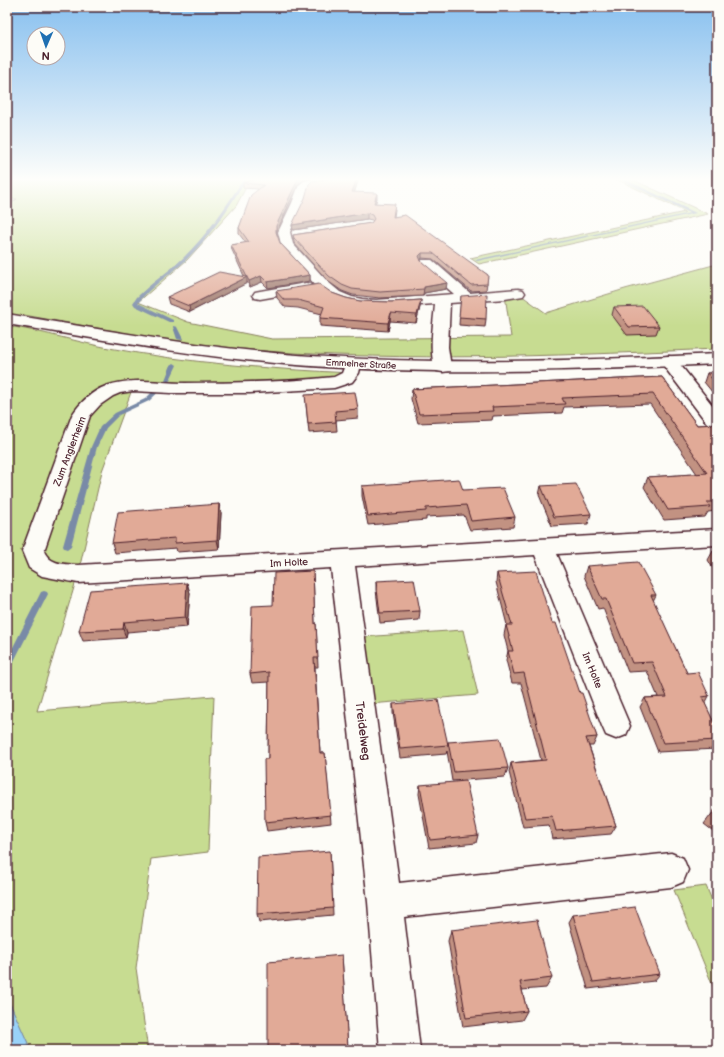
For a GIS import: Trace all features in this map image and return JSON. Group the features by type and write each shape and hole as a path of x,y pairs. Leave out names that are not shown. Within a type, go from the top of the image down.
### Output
{"street":[{"path":"285,227 284,237 287,245 323,285 335,295 349,301 376,304 518,293"},
{"path":"284,237 299,234"},
{"path":"427,263 466,297"},
{"path":"260,295 323,285"},
{"path":"443,299 440,347 443,367"},
{"name":"Emmelner Straße","path":"7,319 206,350 282,359 353,364 483,367 717,359"},
{"path":"668,361 717,423"},
{"name":"Zum Anglerheim","path":"37,562 33,551 81,416 90,404 112,390 126,387 161,388 318,384 339,382 351,373 353,364"},
{"name":"Im Holte","path":"37,562 50,570 78,574 717,537"},
{"name":"Im Holte","path":"543,548 616,726"},
{"name":"Treidelweg","path":"342,559 385,902 400,1050"},
{"path":"385,902 671,870"}],"green space":[{"path":"7,227 217,227 187,260 138,302 188,322 272,339 511,337 505,295 518,293 546,313 625,289 717,264 717,349 506,356 400,357 260,351 125,333 24,315 7,330"},
{"path":"613,227 647,227 479,264 470,258"},
{"path":"14,327 109,348 169,358 290,370 351,373 344,379 134,384 102,471 78,574 37,711 214,696 208,852 151,859 136,968 148,1050 31,1050 7,998 7,331"},
{"path":"463,630 478,695 370,704 362,637"},
{"path":"706,886 717,912 717,996 674,890"}],"water":[{"path":"7,998 8,999 31,1050 7,1050"}],"building":[{"path":"276,227 280,243 310,275 267,282 261,276 249,281 231,245 249,242 239,228"},
{"path":"343,227 422,227 488,275 487,284 471,285 433,253 422,253 419,256 421,261 447,283 424,287 424,289 380,292 352,289 342,285 329,276 294,238 293,235"},
{"path":"219,272 247,277 189,306 167,297"},
{"path":"319,284 332,293 360,301 391,302 421,300 417,315 391,313 388,323 320,318 324,307 298,300 284,300 276,291"},
{"path":"487,294 486,319 459,317 461,296"},
{"path":"643,306 659,326 629,327 614,307"},
{"path":"707,373 717,373 717,385"},
{"path":"662,377 697,425 717,424 717,502 707,502 710,507 668,510 648,477 707,473 653,394 562,398 565,404 492,407 493,411 419,414 412,389"},
{"path":"355,392 358,409 335,411 336,422 308,424 305,395"},
{"path":"459,479 463,490 503,488 515,517 471,521 466,505 426,508 426,511 368,516 362,486"},
{"path":"576,484 591,514 554,517 541,486"},
{"path":"219,504 217,540 175,543 175,538 112,543 118,512"},
{"path":"713,551 717,551 717,558"},
{"path":"638,562 656,595 651,595 687,673 698,672 709,696 702,697 717,729 717,740 663,743 645,698 667,697 652,662 632,663 606,599 602,599 587,566"},
{"path":"313,571 318,658 314,658 320,753 325,753 331,815 265,822 264,759 268,759 269,672 250,674 252,606 273,605 274,573"},
{"path":"536,571 552,623 556,623 597,737 586,738 616,826 556,831 552,816 525,818 511,763 546,760 524,673 514,674 508,651 513,651 506,625 512,625 497,573"},
{"path":"414,579 420,611 380,613 376,581"},
{"path":"187,583 185,617 124,622 123,629 79,631 90,590"},
{"path":"438,700 448,745 400,749 393,704"},
{"path":"500,738 508,768 454,772 448,742"},
{"path":"466,781 478,835 430,840 420,785"},
{"path":"717,807 717,815 713,812"},
{"path":"330,851 333,908 257,914 258,857"},
{"path":"635,907 660,974 593,982 573,915"},
{"path":"537,920 552,978 520,982 527,1011 466,1018 451,930"},
{"path":"342,955 348,1048 327,1050 268,1050 268,962"}],"waterway":[{"path":"171,321 135,303 150,287 183,260 212,227"},
{"path":"477,260 628,227"},
{"path":"175,327 180,339"},
{"path":"67,546 94,447 103,427 117,414 147,400 167,381 174,365"},
{"path":"7,667 44,594"}]}
